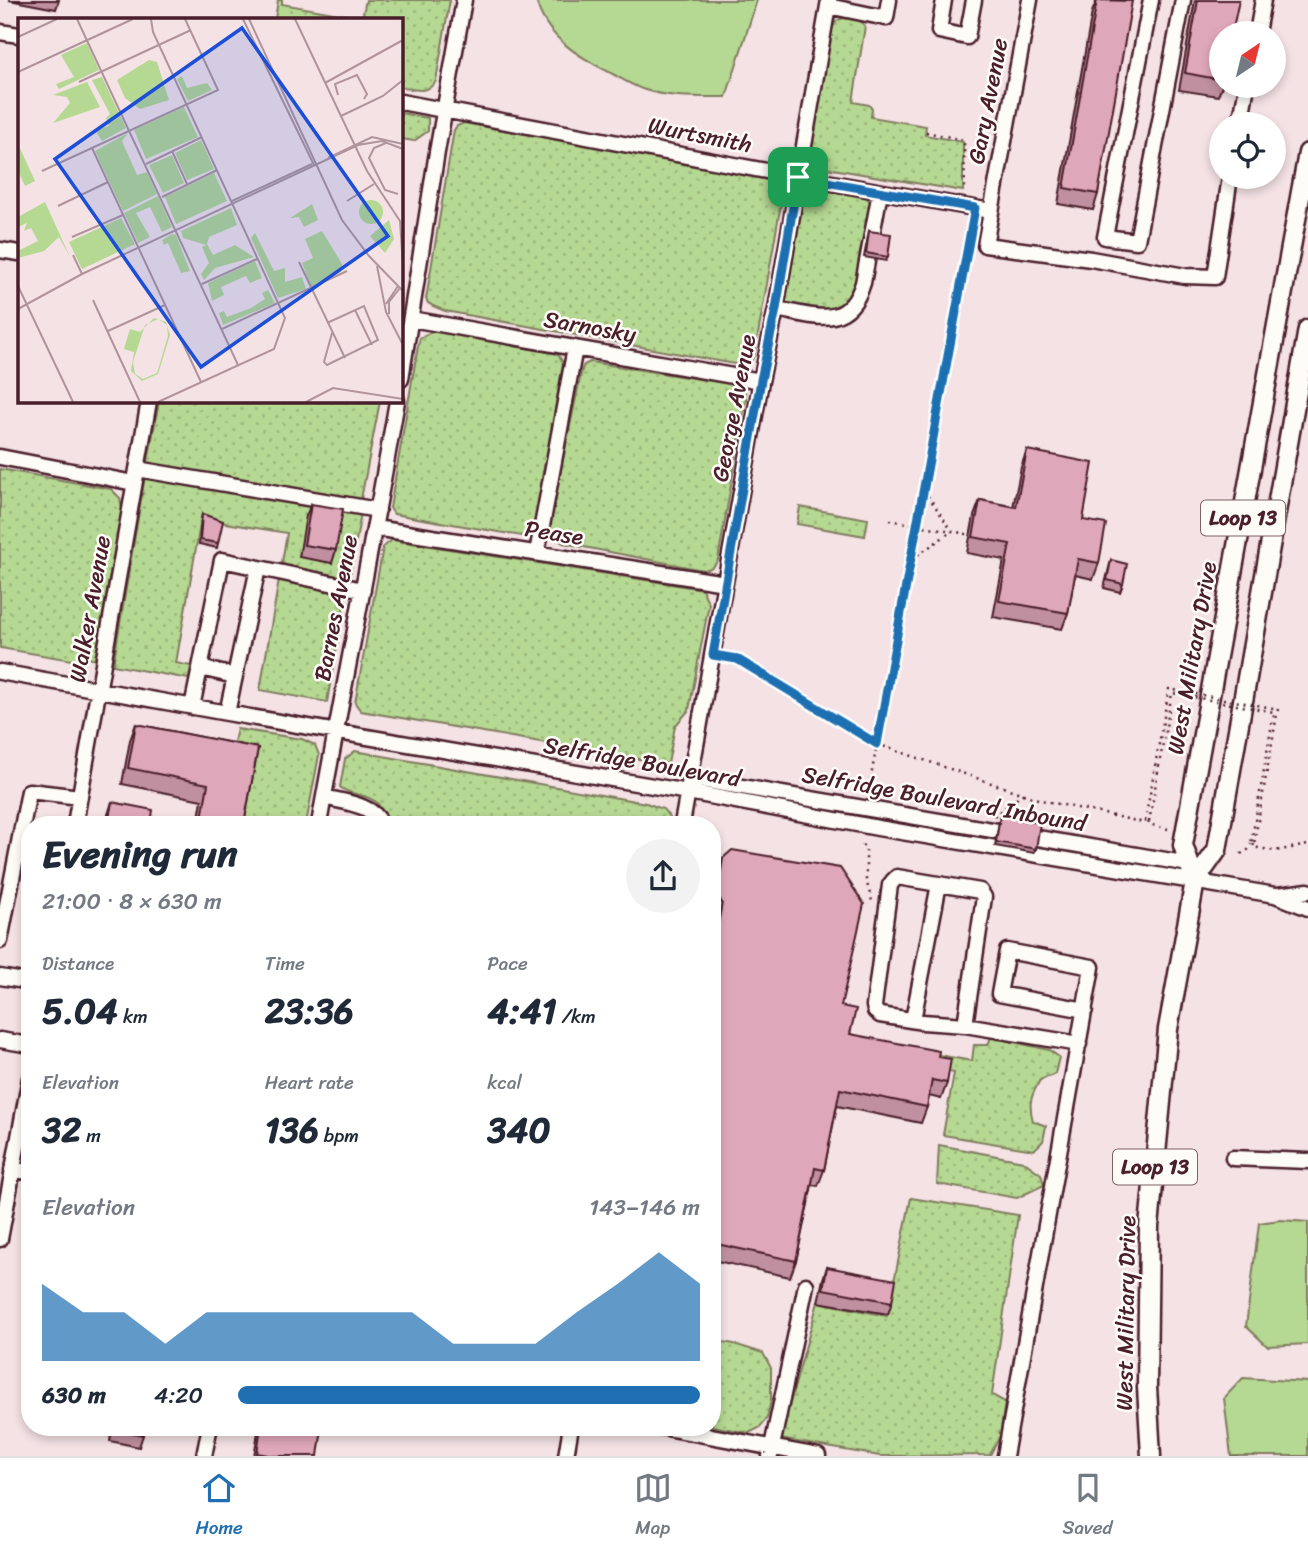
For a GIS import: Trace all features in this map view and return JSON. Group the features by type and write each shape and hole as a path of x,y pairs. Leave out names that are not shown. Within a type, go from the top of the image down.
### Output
{"main road":[{"name":"West Military Drive","path":"1151,1456 1147,1387 1149,1227 1168,1028 1192,872 1183,845 1308,153"},
{"name":"West Military Drive","path":"1192,872 1217,850 1308,329"}],"street":[{"path":"402,373 464,0"},
{"path":"829,3 886,18 889,0"},
{"path":"944,0 939,31 967,37 974,0"},
{"name":"Gary Avenue","path":"1030,0 985,245 1185,276 1215,277 1228,189"},
{"path":"1151,0 1105,237 1137,241 1183,0"},
{"path":"1259,21 1263,0"},
{"name":"George Avenue","path":"683,816 829,3"},
{"path":"0,32 18,35"},
{"name":"Wurtsmith","path":"402,102 991,211"},
{"path":"776,309 829,317 844,313 854,304 863,283 880,192"},
{"path":"0,250 18,253"},
{"name":"Sarnosky","path":"411,319 761,380"},
{"path":"537,553 575,348"},
{"name":"Walker Avenue","path":"76,816 149,402"},
{"name":"Barnes Avenue","path":"320,816 397,402"},
{"path":"0,457 379,510"},
{"name":"Pease","path":"375,528 725,583"},
{"path":"192,707 222,560 363,590"},
{"path":"227,713 258,568"},
{"path":"200,668 235,676"},
{"name":"Selfridge Boulevard","path":"0,672 335,732 689,785"},
{"name":"Selfridge Boulevard Inbound","path":"689,785 1192,872"},
{"path":"24,816 29,791 80,797"},
{"path":"324,797 368,808 377,816"},
{"path":"0,941 21,832"},
{"path":"1192,872 1275,895 1308,908"},
{"path":"965,1025 984,897 980,891 897,877 890,885 875,1011 880,1015 965,1025 1079,1044"},
{"path":"918,1021 939,884"},
{"path":"1275,895 1308,891"},
{"path":"1005,1456 1079,1044 1085,1010 1092,967 1007,951 999,994 1085,1010"},
{"path":"0,977 21,980"},
{"path":"0,1040 21,1044"},
{"path":"0,1239 21,1124"},
{"path":"1233,1158 1308,1161"},
{"path":"12,1170 21,1171"},
{"path":"771,1452 806,1285"},
{"path":"204,1456 208,1436"},
{"path":"566,1456 569,1436"},
{"path":"700,1436 771,1452 818,1456"}],"path":[{"path":"866,802 925,490 970,207 964,140 926,132"},
{"path":"925,490 953,531"},
{"path":"890,520 971,534"},
{"path":"912,560 953,531"},
{"path":"713,655 737,659 877,744 1041,800 1147,822 1168,829"},
{"path":"1147,822 1169,689 1278,709 1252,844 1241,854"},
{"path":"986,822 1024,793"},
{"path":"1252,844 1253,847 1275,850 1308,845"},
{"path":"862,845 866,850 869,893 873,902 878,905"}],"green space":[{"path":"278,0 282,0 282,4 362,18 275,18"},
{"path":"366,0 450,0 436,81 429,88 415,90 402,87 402,18 362,18"},
{"path":"536,0 757,0 726,97 705,97 674,96 645,90 587,60 555,35 540,13"},
{"path":"843,18 859,20 865,26 853,102 869,105 872,109 871,117 926,126 925,135 963,142 963,191 821,167 813,161 811,151 832,29 836,21"},
{"path":"402,113 428,118 428,131 414,141 402,139"},
{"path":"464,123 772,178 776,181 783,192 752,360 740,365 445,311 428,303 426,299 454,130"},
{"path":"816,186 863,195 871,204 855,287 845,303 827,311 789,305 785,298 802,198 807,190"},
{"path":"433,331 554,353 563,363 537,517 530,530 522,536 394,514 390,508 418,346 420,338"},
{"path":"590,362 737,385 745,391 746,399 718,560 712,567 703,570 563,543 553,533 552,512 582,369"},
{"path":"159,402 380,402 361,499 147,467"},
{"path":"0,469 111,489 120,498 122,509 95,660 89,658 83,662 0,648"},
{"path":"145,476 361,513 350,574 341,577 337,595 345,599 327,702 260,690 287,533 201,519 176,663 191,666 189,679 113,665"},
{"path":"800,507 868,519 865,536 797,524"},
{"path":"392,540 702,589 709,604 689,710 675,726 668,764 361,711 355,703 383,547"},
{"path":"237,729 302,739 315,745 319,755 308,816 240,816 230,759"},
{"path":"355,751 646,803 663,809 668,816 384,816 373,800 340,787 345,759"},
{"path":"991,1037 1049,1050 1059,1057 1055,1074 1040,1080 1031,1100 1033,1121 1046,1126 1043,1141 1034,1150 943,1135 954,1073 921,1065 911,1050 972,1061 974,1045 988,1045"},
{"path":"939,1145 1023,1161 1041,1174 1044,1185 1017,1198 937,1184"},
{"path":"911,1198 1018,1215 992,1395 1005,1402 1000,1436 990,1455 880,1456 780,1439 818,1302 887,1316"},
{"path":"1280,1220 1308,1222 1308,1344 1267,1346 1246,1326 1259,1223"},
{"path":"721,1342 763,1353 771,1368 771,1400 767,1418 759,1428 749,1433 721,1428"},
{"path":"1243,1378 1308,1382 1308,1456 1231,1456 1224,1398"}],"building":[{"path":"1097,0 1132,1 1098,194 1064,188"},
{"path":"1198,0 1239,0 1235,21 1209,21 1209,78 1185,73"},
{"path":"869,231 891,234 888,257 866,253"},
{"path":"1027,450 1093,463 1083,520 1106,524 1099,563 1078,559 1068,613 999,601 1010,544 973,537 980,500 1016,507"},
{"path":"311,504 343,509 336,550 304,545"},
{"path":"202,514 223,521 218,543 200,540"},
{"path":"1111,560 1127,564 1123,584 1107,580"},
{"path":"136,724 258,748 245,816 202,816 208,784 128,768"},
{"path":"112,802 153,810 152,816 109,816"},
{"path":"1000,816 1040,823 1036,849 996,842"},
{"path":"732,850 840,868 864,904 841,1006 856,1009 850,1034 939,1051 938,1057 951,1059 947,1083 932,1080 927,1107 840,1089 824,1170 815,1168 796,1261 721,1245 723,858"},
{"path":"827,1267 896,1280 892,1302 823,1289"},
{"path":"260,1436 321,1436 318,1456 273,1456 257,1453"}],"route":[{"path":"798,177 975,208 877,744 737,659 713,655 798,177"}]}
